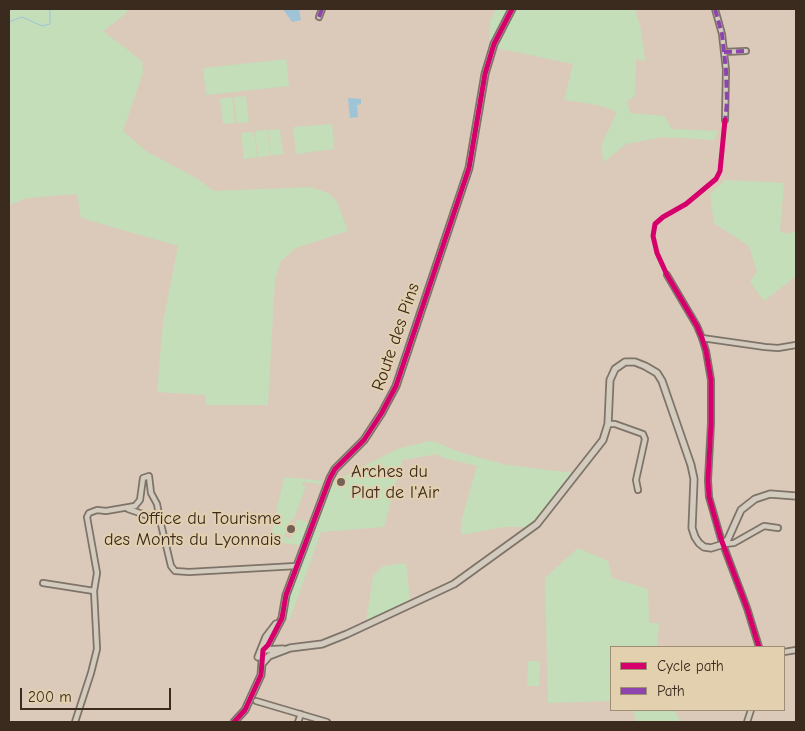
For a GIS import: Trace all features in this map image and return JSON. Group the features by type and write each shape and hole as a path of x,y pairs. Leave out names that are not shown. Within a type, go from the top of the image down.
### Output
{"main road":[{"name":"Route des Pins","path":"258,657 282,618 286,595 330,478 335,469 364,440 396,386 468,168 485,74 494,44 512,9"},
{"path":"263,650 322,644 347,634 454,584 537,524 604,440 608,424 610,380 615,369 625,362 635,362 645,366 657,373 662,381 691,465 694,479 692,528 695,537 704,547 711,548 724,544 741,510 750,502 770,494 796,496"},
{"name":"Route des Pins","path":"258,657 267,640"},
{"path":"267,640 272,650"},
{"path":"262,664 269,656 290,648"},
{"path":"263,650 269,656"},
{"path":"257,682 261,674 263,650"},
{"path":"236,722 253,700 257,682 258,657"}],"street":[{"path":"319,17 322,9"},
{"path":"715,9 722,34 726,70 725,120"},
{"path":"724,52 746,51"},
{"path":"667,275 702,338 710,380 708,488 717,526 759,646"},
{"path":"702,338 778,348 796,345"},
{"path":"608,424 614,424 643,434 645,439 636,480 638,490"},
{"path":"75,722 97,649 94,591 97,573 87,517 89,513 97,510 106,511 135,506 140,500 143,478 149,476 151,493 157,504 172,566 175,571 296,566"},
{"path":"127,508 160,520"},
{"path":"724,544 734,543 764,526 778,528"},
{"path":"43,583 94,591"},
{"path":"253,700 327,722"},
{"path":"298,722 301,714"}],"green space":[{"path":"9,9 129,9 103,31 142,61 143,73 123,131 146,151 198,179 214,191 311,187 330,194 337,202 348,231 296,248 281,261 275,278 268,405 206,405 205,395 157,392 163,323 178,246 81,218 77,194 27,198 9,205"},
{"path":"496,9 635,9 641,30 645,61 636,59 635,96 627,101 630,113 664,116 672,129 718,131 714,140 662,137 626,144 604,162 601,146 617,112 598,105 564,100 573,64 501,49 489,39 490,22"},
{"path":"286,59 289,86 206,95 203,68"},
{"path":"246,96 249,122 237,123 234,97"},
{"path":"232,97 235,123 223,124 220,99"},
{"path":"332,124 334,149 296,154 293,127"},
{"path":"280,129 283,154 271,156 268,130"},
{"path":"267,130 270,156 258,157 255,131"},
{"path":"254,132 257,157 244,159 241,133"},
{"path":"725,180 784,183 780,231 786,234 796,231 796,276 764,301 750,282 757,272 749,246 714,223 710,194"},
{"path":"429,441 459,452 507,465 574,473 528,527 504,527 461,535 461,522 477,466 441,457 438,454 402,460 384,527 321,532 290,619 282,619 289,593 329,484 397,449"},
{"path":"284,477 323,481 321,484 303,482 302,485 306,486 294,519 291,519 284,536 291,539 297,519 310,523 303,542 298,545 270,541"},
{"path":"578,548 608,561 612,578 648,589 649,623 659,623 657,646 610,646 610,701 548,703 545,578"},
{"path":"406,563 410,601 366,622 373,576 383,566"},
{"path":"528,661 540,661 539,686 527,686"},
{"path":"633,711 675,711 681,722 636,722"}],"water":[{"path":"283,9 299,9 301,20 292,22"},
{"path":"348,98 361,99 361,104 357,105 358,117 350,118"}],"waterway":[{"path":"9,22 22,17 42,26 50,24 50,9"}],"marked path":[{"path":"319,17 322,9"},
{"path":"715,9 722,34 726,70 727,102 725,123"},
{"path":"724,52 746,51"}],"cycle path":[{"path":"234,722 245,710 261,675 263,650 268,645 282,618 286,595 330,478 335,469 364,440 396,386 469,168 485,74 494,44 512,9"},
{"path":"725,120 720,171 716,179 686,204 663,217 655,224 653,236 657,253 667,275 697,326 706,351 711,380 709,497 721,539 747,608 759,646"}],"place":[{"name":"Arches du Plat de l'Air","path":"341,482"},
{"name":"Office du Tourisme des Monts du Lyonnais","path":"291,529"}]}
